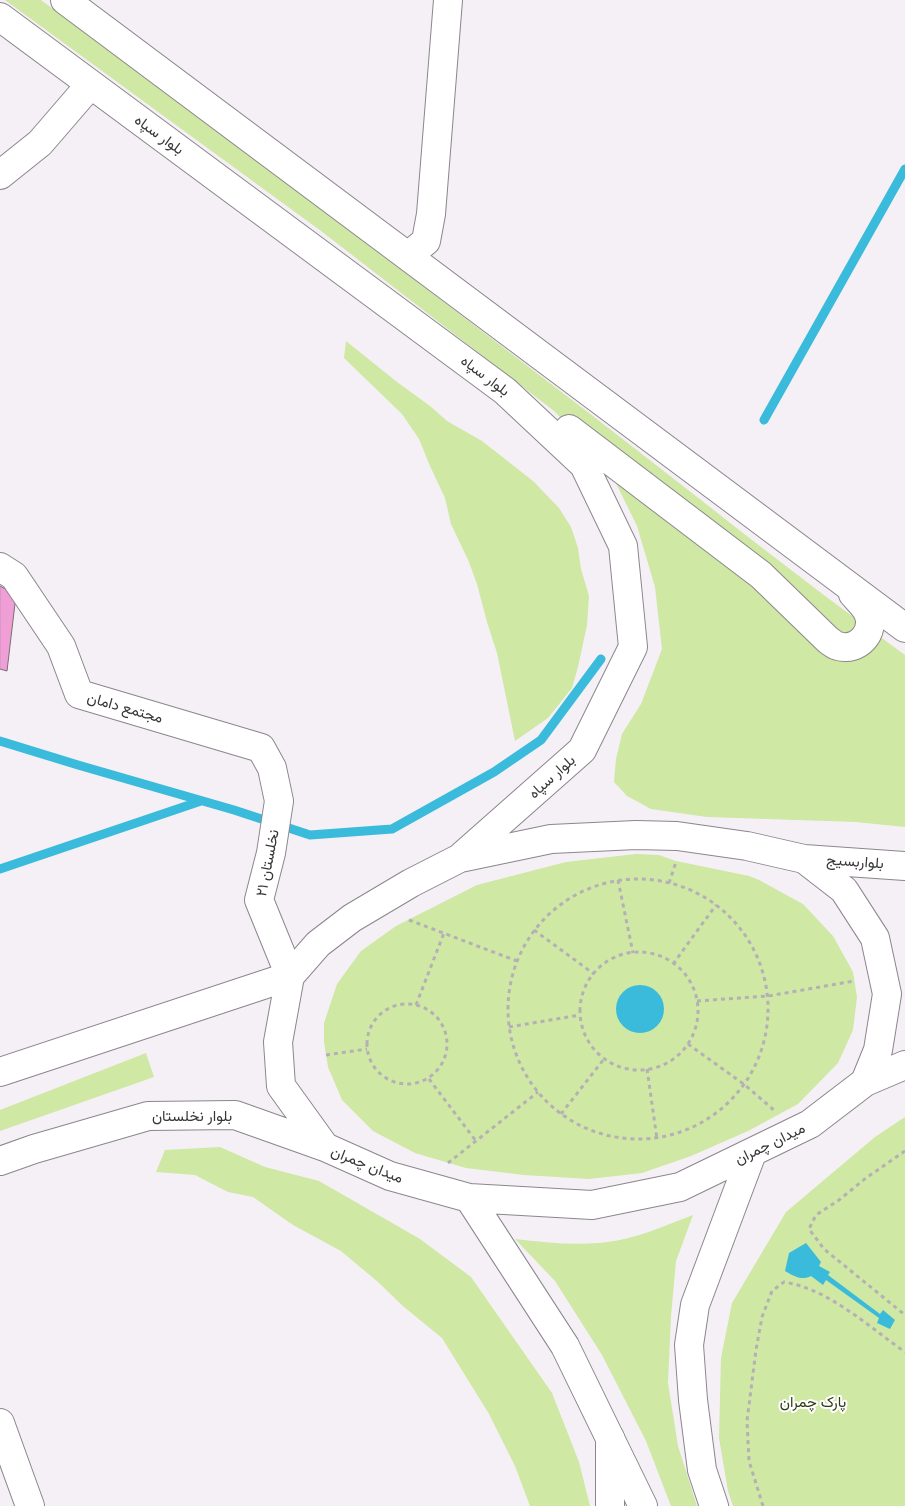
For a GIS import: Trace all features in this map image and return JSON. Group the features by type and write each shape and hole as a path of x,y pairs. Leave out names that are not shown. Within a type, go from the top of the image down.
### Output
{"main road":[{"path":"65,0 905,628"},
{"path":"408,256 426,240 431,214 448,0"},
{"name":"بلوار سپاه","path":"0,17 505,391 584,465 623,546 633,647 582,750 460,858"},
{"path":"0,174 40,143 90,84"},
{"path":"505,391 573,432 761,575 828,640 838,646 847,648 861,642 867,635 870,623 867,612 843,580"},
{"name":"مجتمع دامان","path":"0,567 14,576 60,646 79,694 260,748"},
{"name":"نخلستان ۲۱","path":"260,748 272,768 279,801 271,853 258,900 290,976"},
{"path":"0,1072 290,976 318,944 352,918 410,883 460,858 551,839 636,835 677,836 747,846 804,859 844,890 875,938 887,994 878,1050 865,1082"},
{"name":"بلواربسیج","path":"804,859 905,866"},
{"name":"میدان چمران","path":"290,976 278,1042 280,1086 325,1147 390,1176 469,1198 592,1205 680,1187 810,1124 865,1082 905,1065"},
{"name":"بلوار نخلستان","path":"0,1162 34,1149 148,1116 235,1115 325,1147"},
{"path":"714,1506 702,1470 693,1400 689,1345 695,1305 752,1153"},
{"path":"469,1198 565,1346 643,1506"},
{"path":"0,1423 30,1506"},
{"path":"610,1438 610,1506"}],"path":[{"path":"618,880 633,953"},
{"path":"618,880 659,880 685,887 710,900 716,906 731,918 748,939 760,964 768,996 768,1024 761,1056 745,1085 723,1110 695,1128 664,1138 631,1140 599,1134 569,1120 543,1099 524,1072 511,1042 507,1009 512,976 521,950 534,930 555,908 579,893 604,883 618,880"},
{"path":"674,964 716,906"},
{"path":"409,920 517,961"},
{"path":"534,930 594,974"},
{"path":"416,1005 444,933"},
{"path":"633,953 651,954 674,964 683,972 693,987 698,1004 697,1023 692,1039 682,1053 668,1063 647,1070 619,1067 604,1059 592,1047 584,1032 580,1015 582,998 588,981 600,967 615,957 633,953"},
{"path":"697,1001 768,996 854,981"},
{"path":"402,1004 416,1005 429,1010 439,1020 446,1032 448,1046 445,1059 439,1070 429,1079 417,1084 404,1085 391,1082 380,1075 372,1065 366,1040 370,1027 378,1016 389,1008 402,1004"},
{"path":"510,1027 580,1015"},
{"path":"688,1044 745,1085 779,1114"},
{"path":"326,1055 367,1049"},
{"path":"561,1114 604,1059"},
{"path":"647,1070 657,1139"},
{"path":"429,1079 476,1141"},
{"path":"448,1162 538,1092"},
{"path":"905,1151 816,1215 809,1229 824,1249 905,1315"},
{"path":"763,1506 749,1460 747,1421 762,1317 772,1290 784,1282 796,1284 816,1292 836,1302 905,1352"}],"green space":[{"path":"5,0 41,0 385,257 785,566 905,655 905,827 856,822 707,817 651,809 627,796 614,782 616,759 622,734 641,704 662,649 655,587 637,526 606,463 554,411 321,231"},
{"path":"346,341 447,421 482,441 533,481 559,508 571,527 589,596 587,625 578,667 572,688 548,718 515,741 497,653 477,584 451,524 445,498 419,439 402,414 344,358"},
{"path":"636,854 659,855 676,861 749,876 759,880 803,904 833,936 853,972 857,997 853,1030 838,1063 798,1104 748,1131 691,1156 642,1173 589,1179 524,1175 466,1168 415,1153 373,1131 342,1100 328,1067 324,1042 324,1023 337,984 361,951 396,926 477,885 566,862"},
{"path":"146,1053 154,1077 0,1131 0,1110"},
{"name":"پارک چمران","path":"905,1117 905,1506 733,1506 728,1491 719,1438 721,1358 732,1303 786,1212 875,1137"},
{"path":"220,1147 265,1167 319,1181 420,1239 471,1277 552,1393 579,1462 590,1506 530,1506 515,1466 489,1414 442,1338 341,1251 293,1225 253,1197 228,1192 195,1175 156,1172 165,1150"},
{"path":"693,1215 676,1261 668,1383 678,1446 697,1506 671,1506 646,1441 602,1355 555,1281 515,1239 567,1244 607,1242 639,1235"}],"water":[{"path":"635,985 645,985 654,989 660,995 663,1000 663,1018 654,1029 645,1033 635,1033 626,1029 620,1023 616,1014 616,1004 620,995 626,989"},
{"path":"806,1243 821,1262 819,1266 830,1272 828,1275 880,1314 883,1310 895,1320 890,1329 877,1323 879,1318 826,1280 823,1285 811,1276 801,1278 785,1271 789,1253"}],"building":[{"path":"0,586 16,595 7,671 0,669"}],"waterway":[{"path":"764,420 905,169"},
{"path":"0,741 234,810 310,835 392,829 494,772 541,740 601,659"},
{"path":"0,869 201,801"}]}
